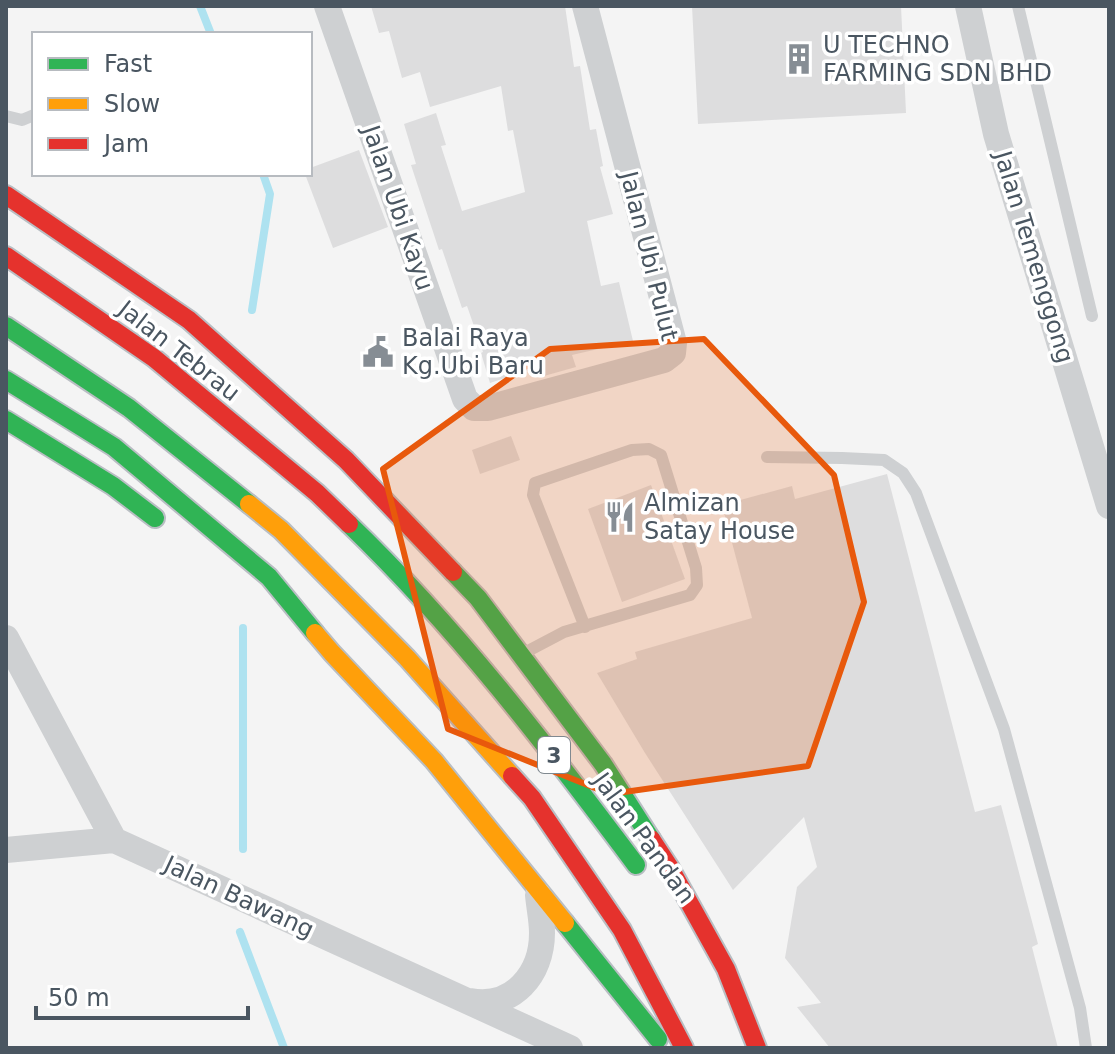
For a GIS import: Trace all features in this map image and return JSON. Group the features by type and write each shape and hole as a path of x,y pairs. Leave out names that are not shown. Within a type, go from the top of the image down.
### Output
{"highway":[{"path":"6,195 189,320 346,460 478,598 603,764 670,868 726,969 755,1048"},
{"name":"Jalan Tebrau","path":"6,256 154,358 317,493"},
{"name":"3","path":"6,326 129,408 281,530 407,658 532,798 622,930 684,1048"},
{"path":"6,380 114,447 269,577 332,653 434,761 665,1048"},
{"path":"6,420 113,486 173,533"},
{"name":"Jalan Pandan","path":"317,493 384,558 446,627 550,750 645,878"},
{"path":"270,608 332,653"},
{"path":"712,982 755,1048"}],"street":[{"name":"Jalan Ubi Kayu","path":"327,6 465,399 474,408"},
{"name":"Jalan Ubi Pulut","path":"474,408 488,408 664,360 673,353 674,343 585,6"},
{"name":"Jalan Temenggong","path":"968,6 996,134 1109,506"},
{"path":"6,638 114,840"},
{"name":"Jalan Bawang","path":"6,850 114,840 570,1048"},
{"name":"Jalan Bawang","path":"462,999 477,1002 503,998 516,993 525,984 535,963 542,934 537,891"}],"lane":[{"path":"1018,6 1092,316"},
{"path":"6,116 22,120 32,116"},
{"path":"520,655 564,632 585,627 690,595 697,585 696,568 661,455 649,449 632,450 535,483 533,495 585,627"},
{"path":"767,457 884,460 903,473 916,493 1004,729 1080,1008 1086,1048"}],"highlighted area":[{"path":"704,339 834,475 864,602 808,766 610,794 448,729 383,469 550,349"}],"building":[{"path":"371,6 565,6 574,67 580,66 590,130 596,129 603,166 600,167 613,214 587,221 601,286 619,282 633,341 572,355 576,367 544,376 541,366 490,383 467,306 462,308 442,249 439,250 411,165 416,164 404,124 436,113 446,145 441,146 462,211 525,192 513,130 508,131 501,86 430,107 420,72 402,78 389,31 379,33"},
{"name":"U TECHNO FARMING SDN BHD","path":"692,6 901,6 906,113 698,124"},
{"path":"359,150 388,227 333,248 306,176 312,176 312,167"},
{"path":"511,436 520,460 480,474 472,450"},
{"path":"887,474 975,812 1001,805 1038,944 1032,947 1058,1048 830,1048 797,1007 821,1003 785,958 797,887 817,867 804,817 733,890 597,673 637,659 635,652 752,618 722,505 792,486 795,499"},
{"path":"651,485 685,579 622,602 588,509"}],"waterway":[{"path":"200,6 210,32"},
{"path":"252,310 270,194 264,176"},
{"path":"243,628 243,849"},
{"path":"240,932 284,1048"}],"traffic: fast":[{"path":"6,326 129,408 249,504"},
{"path":"6,380 114,447 269,577 315,633"},
{"path":"6,420 113,486 155,518"},
{"path":"349,524 463,646 534,732 636,865"},
{"path":"453,572 478,598 603,764 651,839"},
{"path":"565,923 658,1039"}],"traffic: slow":[{"path":"249,504 281,530 407,658 512,776"},
{"path":"315,633 434,761 565,923"}],"traffic: jam":[{"path":"6,195 189,320 346,460 453,572"},
{"path":"6,256 154,358 317,493 349,524"},
{"path":"512,776 532,798 622,930 684,1048"},
{"path":"651,839 726,969 757,1048"}],"place":[{"name":"U TECHNO FARMING SDN BHD","path":"799,59"},
{"name":"Balai Raya Kg.Ubi Baru","path":"378,352"},
{"name":"Almizan Satay House","path":"620,517"}]}
